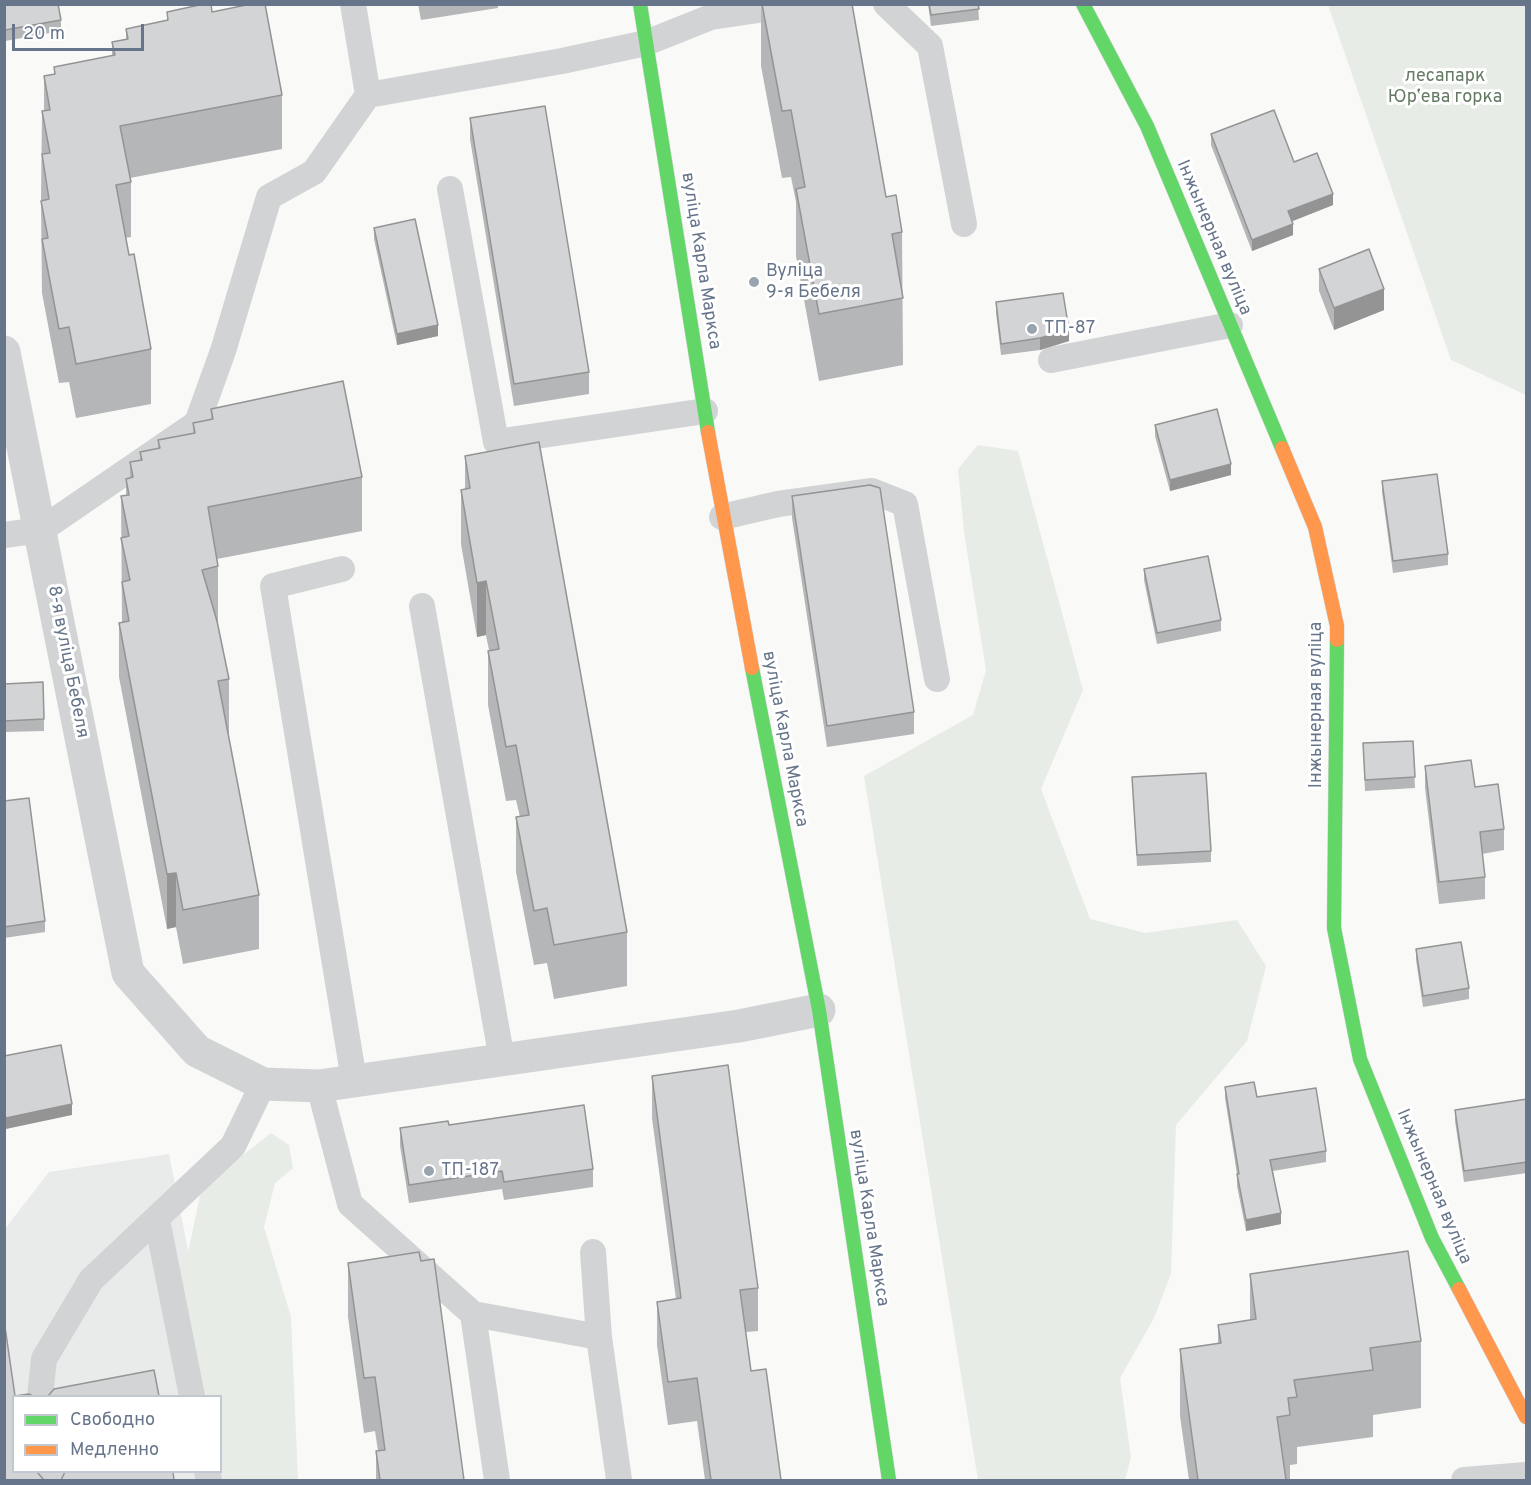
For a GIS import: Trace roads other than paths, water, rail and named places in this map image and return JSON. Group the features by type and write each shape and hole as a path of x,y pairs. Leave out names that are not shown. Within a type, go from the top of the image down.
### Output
{"main road":[{"name":"вуліца Карла Маркса","path":"640,4 722,517 819,1010 889,1480"},
{"name":"Інжынерная вуліца","path":"1083,4 1147,126 1315,526 1337,626 1334,928 1360,1059 1432,1238 1527,1417"}],"street":[{"name":"8-я вуліца Бебеля","path":"4,352 128,973 197,1051 262,1084"},
{"path":"262,1084 319,1086 740,1026 819,1010"}],"lane":[{"path":"353,4 368,95"},
{"path":"4,535 41,530 197,423 224,351 269,197 314,172 368,95 646,43 711,17 799,4"},
{"path":"886,4 930,46 964,224"},
{"path":"450,189 496,442 705,411"},
{"path":"1051,360 1230,325"},
{"path":"722,517 778,504 872,491 905,504 937,679"},
{"path":"342,568 273,586 354,1080"},
{"path":"422,606 502,1059"},
{"path":"40,1395 44,1359 92,1280 233,1146 262,1084"},
{"path":"319,1086 350,1204 473,1314 599,1337"},
{"path":"157,1220 192,1395"},
{"path":"593,1251 599,1337 619,1480"},
{"path":"473,1314 497,1480"},
{"path":"1464,1480 1527,1474"}],"place":[{"name":"Вуліца 9-я Бебеля","path":"754,282"},
{"name":"ТП-87","path":"1032,329"},
{"name":"ТП-187","path":"429,1171"}],"park label":[{"name":"лесапарк Юрʼева горка","path":"1445,88"}]}
